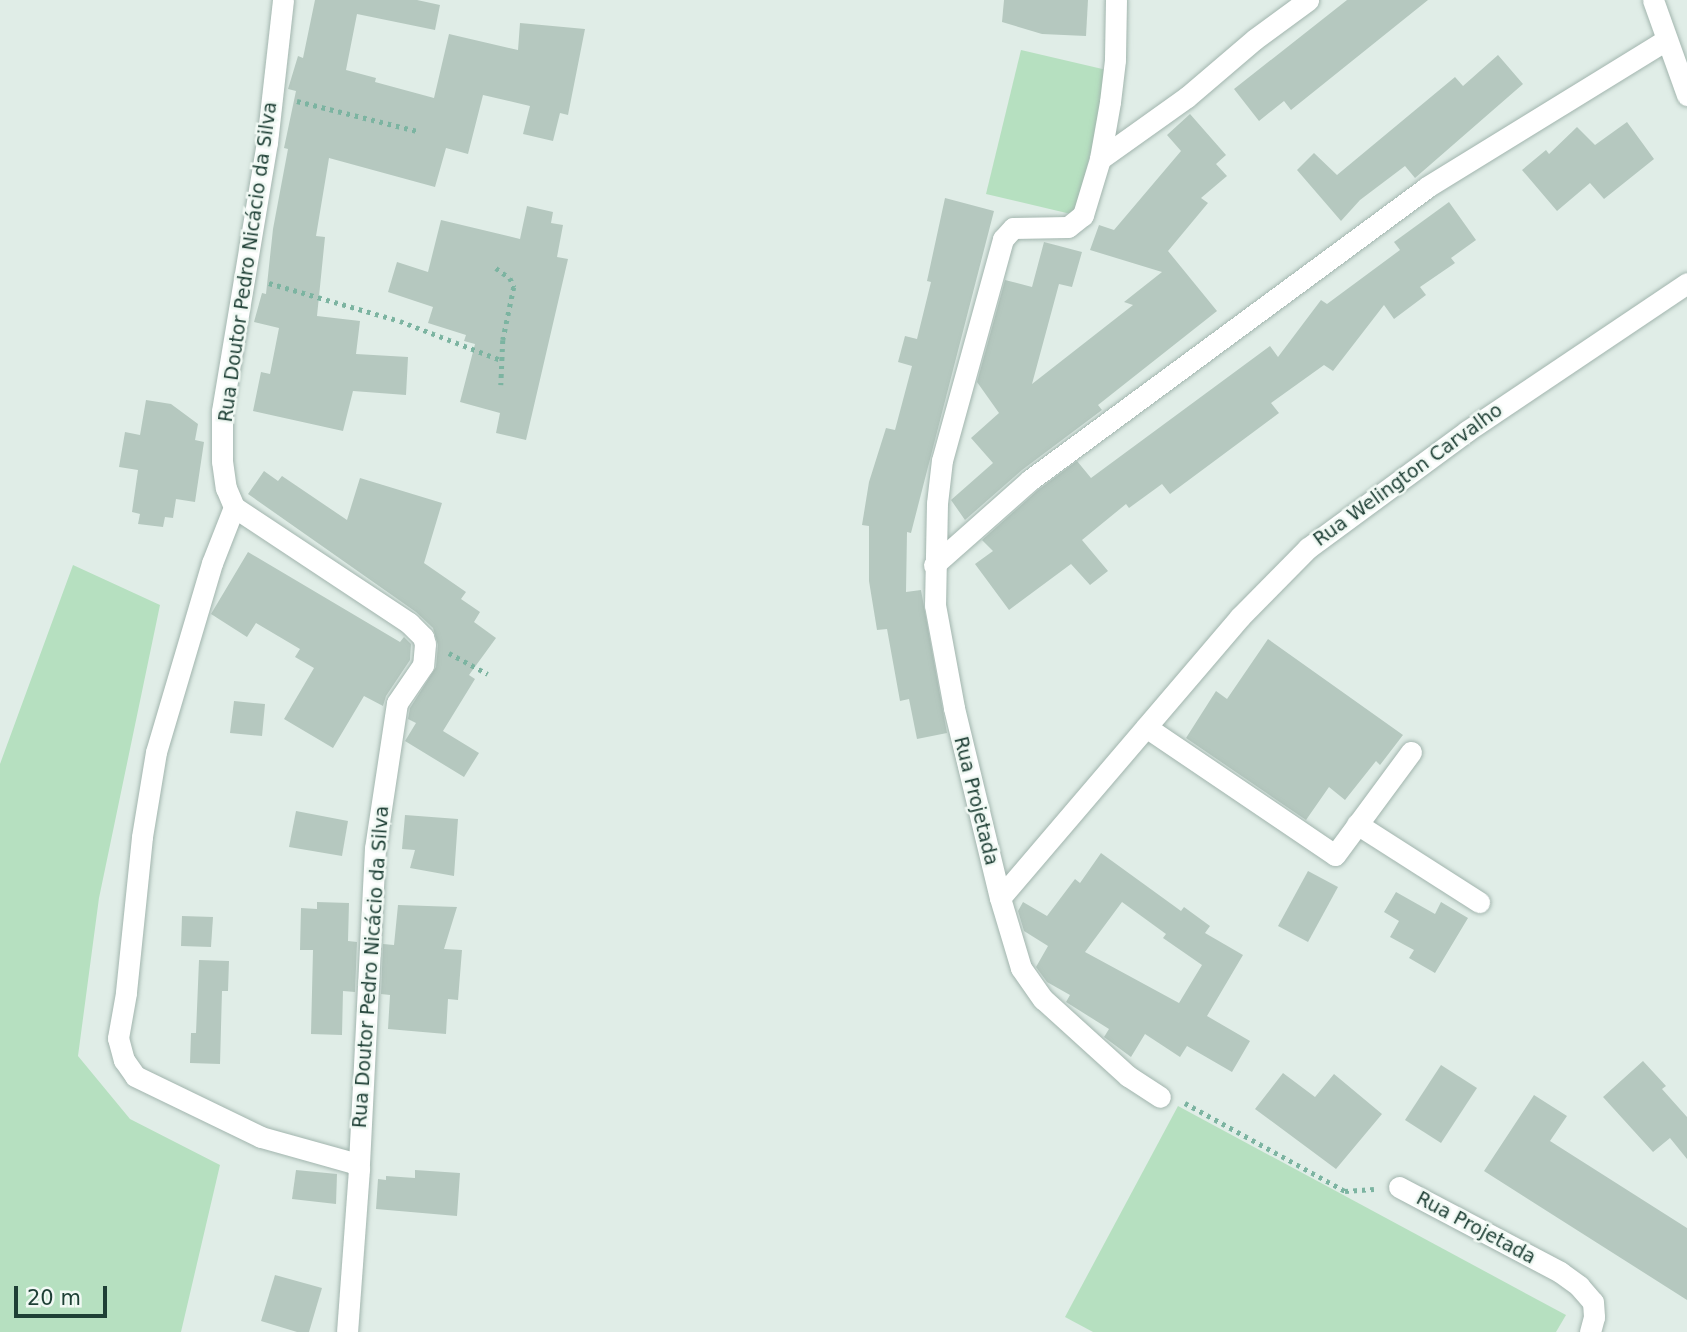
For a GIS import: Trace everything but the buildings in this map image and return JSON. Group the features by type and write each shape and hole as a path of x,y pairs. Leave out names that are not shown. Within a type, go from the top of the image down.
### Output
{"street":[{"name":"Rua Doutor Pedro Nicácio da Silva","path":"234,507 226,488 222,461 222,411 272,96 283,0"},
{"name":"Rua Projetada","path":"1116,0 1115,60 1100,159 1079,222 1064,227 1018,227 1010,229 1003,239 942,460 934,565 935,605 954,708 1000,898 1021,968 1031,986 1128,1076 1160,1097"},
{"path":"1100,159 1187,97 1255,38 1308,0"},
{"path":"1653,0 1687,95"},
{"path":"934,565 1030,480 1427,187 1666,40"},
{"name":"Rua Welington Carvalho","path":"1000,898 1240,617 1308,548 1467,431 1687,283"},
{"path":"359,1168 354,1163 261,1137 135,1076 124,1060 118,1038 126,993 142,837 156,751 212,564 234,507 409,623 424,637 425,644"},
{"name":"Rua Doutor Pedro Nicácio da Silva","path":"347,1332 359,1168 375,848 397,704 423,665 425,644"},
{"path":"1146,727 1335,855 1411,751"},
{"path":"1357,824 1479,902"},
{"name":"Rua Projetada","path":"1399,1187 1560,1272 1579,1286 1593,1302 1594,1317 1590,1332"}],"path":[{"path":"272,96 417,131"},
{"path":"496,268 510,278 514,288 501,360 501,385"},
{"path":"245,276 400,321 501,360"},
{"path":"425,644 456,656 488,674"},
{"name":"Rua Projetada","path":"1160,1097 1177,1099 1345,1191 1399,1187"}],"green space":[{"path":"1021,50 1111,71 1075,215 986,194"},
{"path":"73,565 160,605 99,898 78,1056 130,1119 220,1165 181,1332 0,1332 0,764"},
{"path":"1178,1106 1566,1315 1556,1332 1093,1332 1065,1317"}]}
